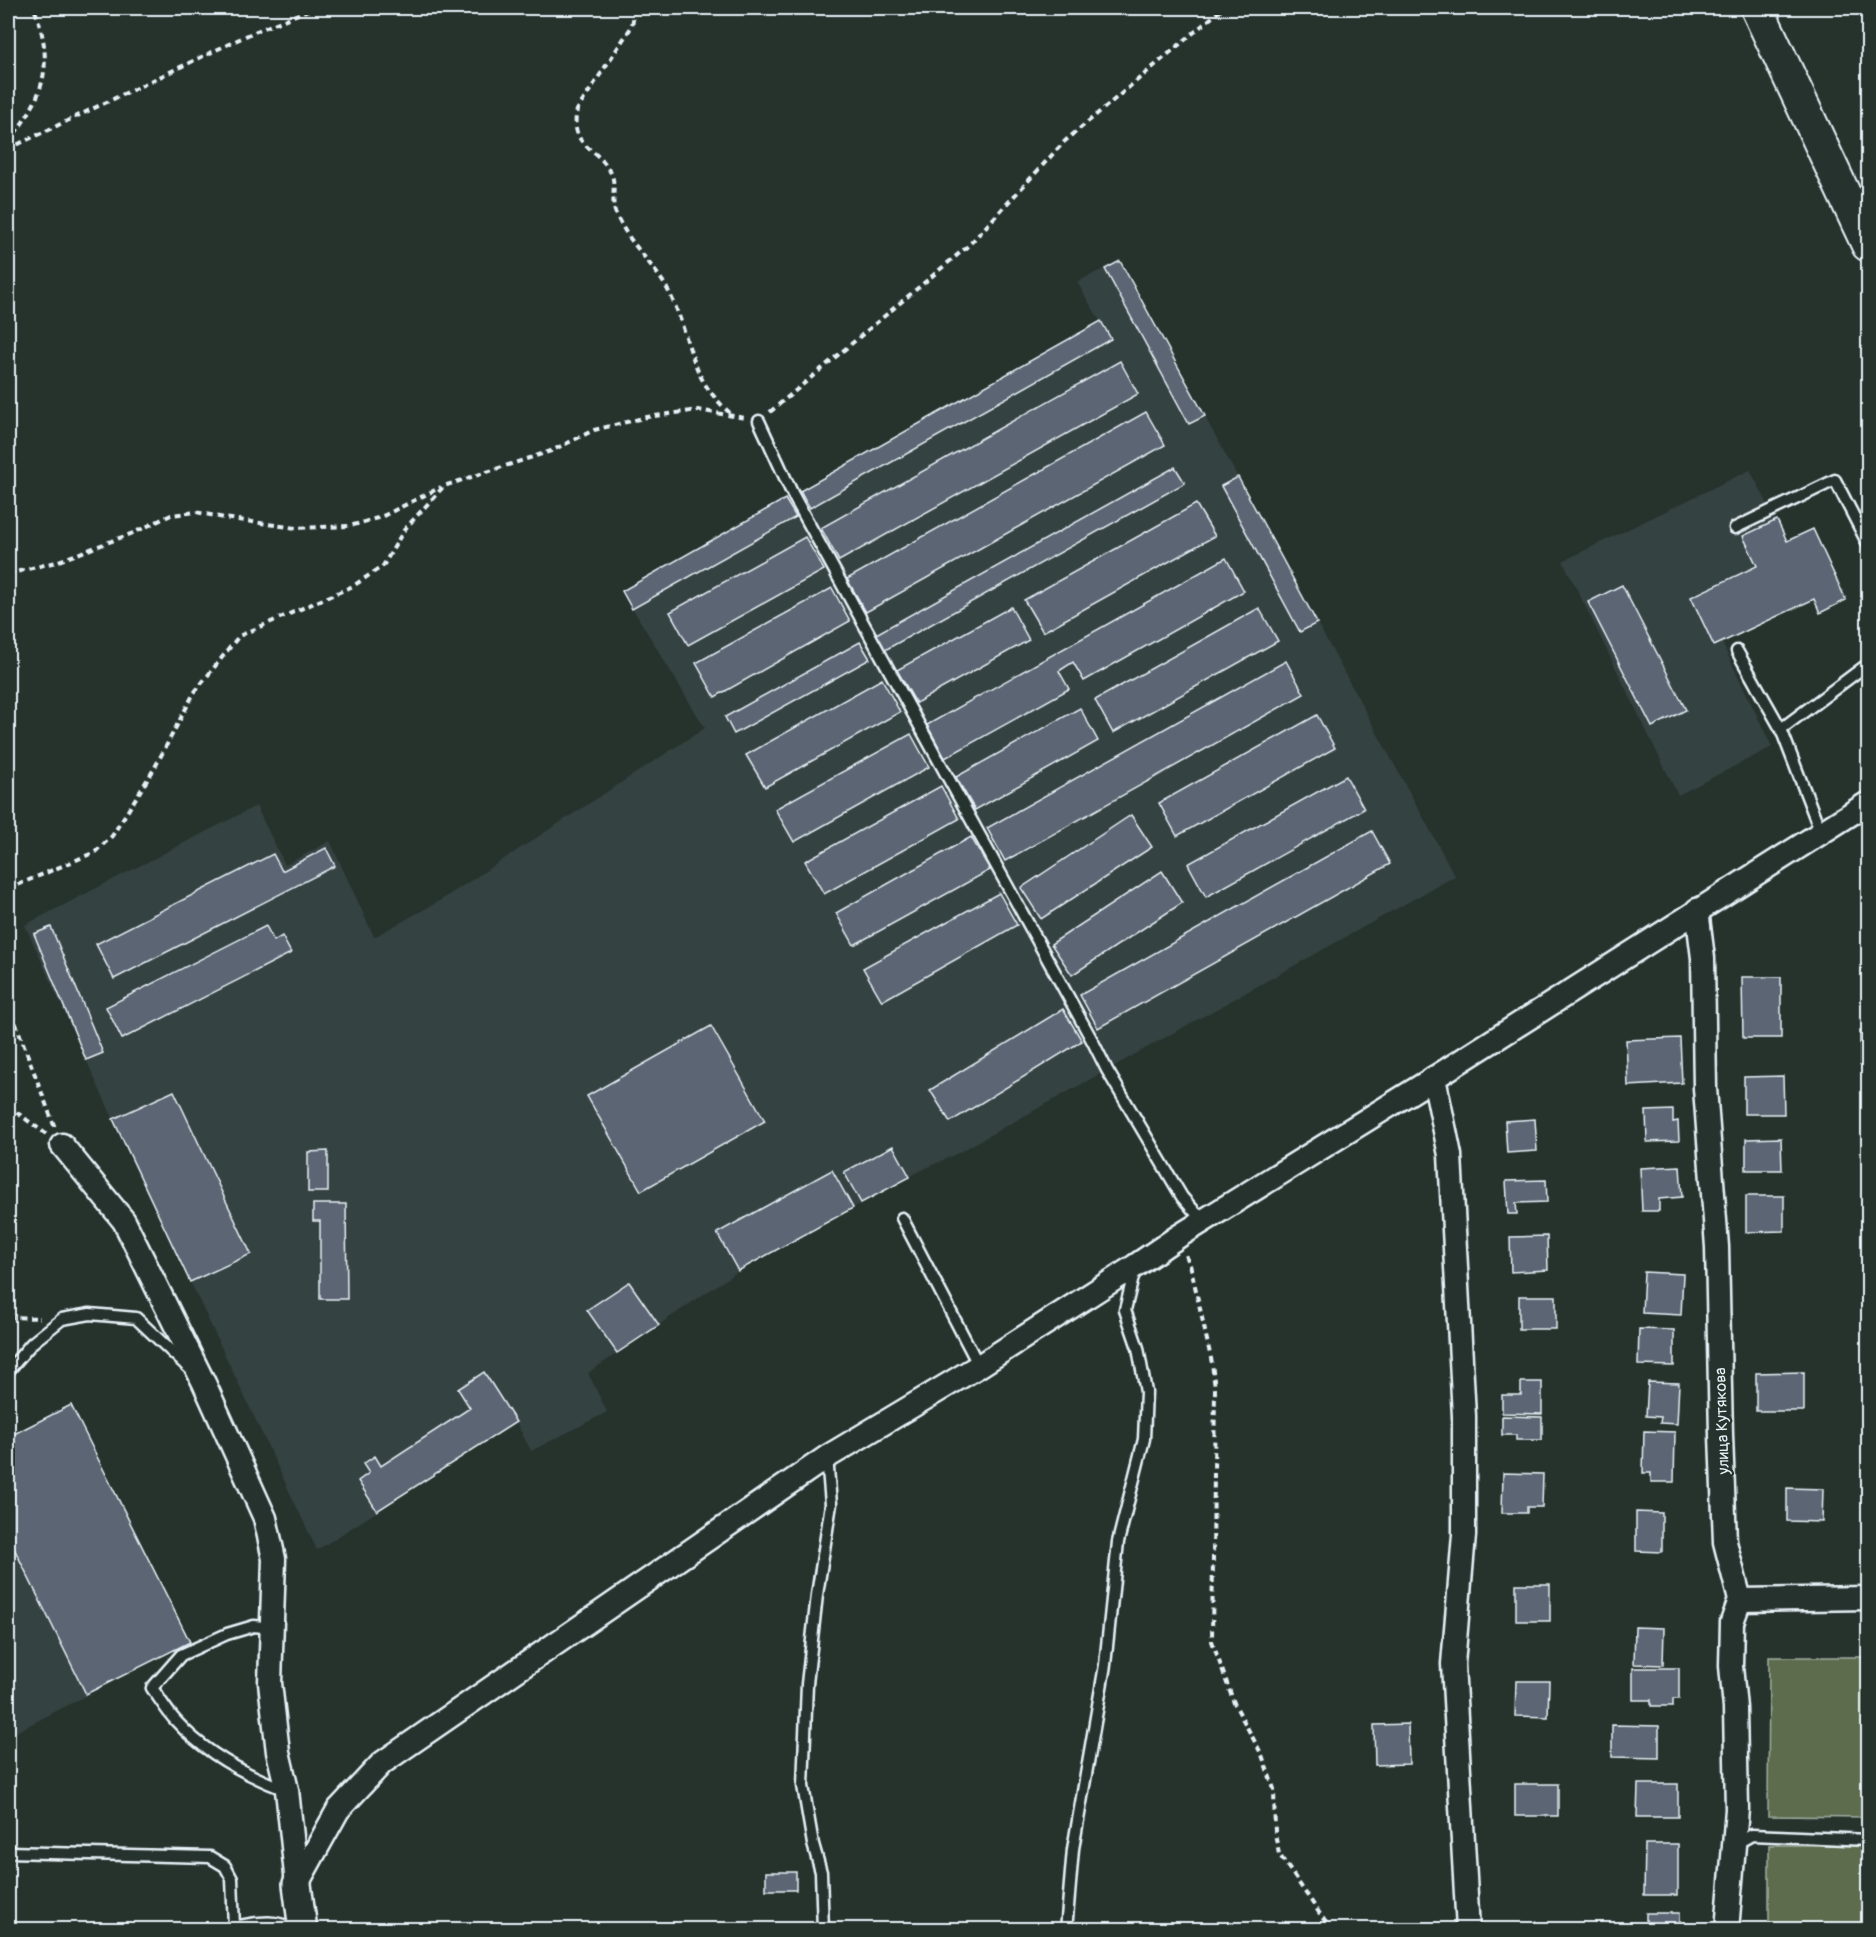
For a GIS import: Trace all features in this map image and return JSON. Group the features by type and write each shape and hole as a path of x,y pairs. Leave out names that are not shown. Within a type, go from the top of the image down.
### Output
{"main road":[{"path":"1757,8 1869,245"}],"street":[{"path":"297,1884 338,1810 382,1763 827,1457 979,1366 1179,1236 1869,803"},
{"name":"улица Кутякова","path":"1697,910 1703,958 1705,1088 1717,1247 1725,1542 1740,1600"},
{"path":"1434,1078 1450,1155 1464,1416 1464,1535 1453,1664 1468,1929"},
{"path":"62,1145 124,1221 204,1383 265,1518 274,1559 270,1683 278,1752 287,1790 303,1929"},
{"path":"1727,1929 1737,1809 1735,1708 1731,1666 1732,1622 1740,1600 1869,1598"}],"lane":[{"path":"759,421 793,495 1094,1042 1107,1070 1182,1197 1203,1221"},
{"path":"1735,528 1835,480 1869,544"},
{"path":"1737,651 1781,729 1821,834"},
{"path":"1781,729 1869,664"},
{"path":"902,1218 979,1366"},
{"path":"1066,1929 1073,1849 1105,1665 1118,1542 1144,1439 1146,1392 1138,1348 1125,1310 1136,1266"},
{"path":"8,1371 32,1342 62,1319 90,1314 136,1318 204,1383"},
{"path":"824,1929 821,1872 813,1844 803,1786 807,1684 817,1595 831,1504 827,1457"},
{"path":"272,1628 254,1626 227,1634 180,1655 152,1688 176,1722 212,1753 255,1779 287,1790"},
{"path":"1734,1845 1752,1835 1869,1840"},
{"path":"8,1852 210,1857 225,1866 232,1879 234,1928 258,1923 285,1924 292,1929"}],"path":[{"path":"8,142 23,123 43,84 46,54 34,8"},
{"path":"8,149 252,33 313,8"},
{"path":"635,8 632,26 577,110 574,124 578,138 606,163 613,177 615,213 665,285 701,377 717,401 731,415"},
{"path":"8,574 56,562 171,515 196,512 296,528 350,526 381,516 444,486 551,451 594,430 647,417 698,410 759,421 968,246 1065,141 1223,8"},
{"path":"8,889 95,852 112,836 154,768 194,693 239,636 353,586 383,566 404,530 444,486"},
{"path":"8,1003 62,1145"},
{"path":"8,1106 62,1145"},
{"path":"1179,1236 1191,1268 1212,1363 1215,1389 1212,1641 1234,1703 1262,1755 1274,1789 1275,1834 1279,1854 1331,1929"},
{"path":"8,1317 62,1319"}],"shaded area":[{"path":"1120,261 1455,876 956,1154 920,1171 738,1271 588,1373 607,1412 531,1451 516,1422 317,1550 98,1086 25,925 256,806 285,865 330,841 374,937 438,902 705,728 622,591 1100,321 1077,282"},
{"path":"1750,470 1787,541 1813,529 1846,600 1820,613 1814,599 1722,643 1772,747 1678,795 1563,561"},
{"path":"71,1405 190,1642 8,1736 8,1437"}],"green space":[{"path":"1769,1657 1868,1657 1868,1817 1768,1816"},
{"path":"1769,1845 1868,1845 1868,1929 1769,1929"}],"building":[{"path":"1120,261 1205,416 1189,424 1105,269"},
{"path":"1101,321 1111,339 810,508 800,491"},
{"path":"1120,361 1138,394 839,561 821,528"},
{"path":"1146,412 1165,445 866,612 847,579"},
{"path":"1175,467 1185,483 885,650 876,634"},
{"path":"1238,477 1317,623 1300,632 1221,486"},
{"path":"785,499 796,517 632,609 622,591"},
{"path":"1196,504 1215,536 1043,632 1024,600"},
{"path":"1777,520 1787,541 1813,529 1846,600 1820,613 1814,599 1714,646 1691,597 1757,566 1743,536"},
{"path":"805,537 824,570 688,645 670,612"},
{"path":"1226,558 1244,591 1084,681 1073,662 1059,671 1069,689 945,758 927,725"},
{"path":"1622,585 1686,710 1652,727 1588,602"},
{"path":"832,588 850,621 715,697 696,663"},
{"path":"1011,607 1029,640 916,703 897,670"},
{"path":"1259,608 1278,641 1113,733 1095,700"},
{"path":"860,642 870,659 734,734 725,717"},
{"path":"1286,661 1304,694 1005,861 987,828"},
{"path":"882,679 900,712 765,787 746,755"},
{"path":"1080,708 1098,741 975,810 956,777"},
{"path":"1317,715 1335,748 1177,836 1159,803"},
{"path":"911,734 929,767 794,842 775,809"},
{"path":"1346,776 1364,809 1206,897 1188,864"},
{"path":"941,786 959,819 824,894 805,861"},
{"path":"1131,815 1152,847 1041,919 1021,888"},
{"path":"1372,831 1390,864 1098,1028 1080,995"},
{"path":"971,837 990,870 854,945 836,913"},
{"path":"326,848 335,866 114,979 96,944 273,854 282,871"},
{"path":"1162,871 1182,903 1072,975 1051,944"},
{"path":"999,893 1017,925 882,1001 863,968"},
{"path":"266,926 274,941 282,936 291,953 122,1039 106,1007"},
{"path":"51,927 103,1053 86,1060 34,934"},
{"path":"1742,977 1781,977 1781,1038 1743,1038"},
{"path":"1063,1009 1082,1041 950,1122 930,1090"},
{"path":"711,1026 765,1121 641,1191 587,1096"},
{"path":"1860,1030 1868,1030 1868,1065 1860,1065"},
{"path":"1680,1038 1682,1083 1628,1086 1626,1040"},
{"path":"1783,1076 1784,1114 1744,1114 1744,1077"},
{"path":"174,1091 251,1254 190,1282 113,1119"},
{"path":"1673,1110 1673,1122 1678,1121 1679,1141 1647,1142 1646,1111"},
{"path":"1535,1119 1537,1151 1507,1153 1505,1121"},
{"path":"1781,1138 1782,1170 1746,1170 1746,1139"},
{"path":"893,1146 910,1177 861,1203 844,1172"},
{"path":"328,1151 328,1192 308,1192 308,1152"},
{"path":"1680,1166 1682,1197 1659,1199 1659,1211 1642,1211 1640,1168"},
{"path":"832,1170 853,1208 738,1271 717,1233"},
{"path":"1546,1180 1547,1202 1516,1203 1517,1214 1508,1214 1506,1181"},
{"path":"1746,1196 1784,1196 1784,1231 1746,1232"},
{"path":"313,1204 346,1204 347,1299 320,1299 320,1221 313,1221"},
{"path":"1547,1236 1548,1270 1511,1272 1510,1237"},
{"path":"1644,1272 1683,1274 1681,1315 1642,1313"},
{"path":"629,1282 659,1325 617,1353 587,1310"},
{"path":"1519,1296 1556,1296 1556,1329 1519,1329"},
{"path":"1639,1329 1674,1330 1674,1366 1638,1365"},
{"path":"484,1372 516,1422 377,1511 358,1481 369,1473 363,1464 375,1456 381,1466 470,1408 458,1389"},
{"path":"1804,1372 1804,1411 1756,1411 1756,1373"},
{"path":"1521,1382 1542,1382 1542,1414 1502,1413 1502,1395 1521,1395"},
{"path":"1648,1382 1679,1383 1677,1424 1660,1423 1661,1417 1646,1416"},
{"path":"71,1405 190,1642 86,1694 8,1536 8,1437"},
{"path":"1502,1416 1542,1417 1542,1440 1516,1440 1516,1435 1502,1435"},
{"path":"1644,1431 1675,1432 1674,1482 1651,1482 1651,1473 1643,1473"},
{"path":"1503,1473 1543,1474 1542,1507 1527,1507 1527,1513 1502,1513"},
{"path":"1787,1488 1823,1489 1822,1522 1787,1521"},
{"path":"1636,1512 1662,1513 1662,1552 1636,1551"},
{"path":"1516,1584 1550,1584 1550,1621 1516,1621"},
{"path":"1635,1627 1664,1628 1663,1665 1634,1664"},
{"path":"1633,1668 1679,1668 1679,1699 1673,1699 1673,1706 1651,1706 1651,1700 1633,1700"},
{"path":"1516,1681 1549,1681 1548,1717 1515,1716"},
{"path":"1408,1724 1409,1764 1375,1765 1374,1725"},
{"path":"1612,1725 1659,1726 1659,1758 1612,1757"},
{"path":"1515,1784 1558,1784 1558,1816 1515,1816"},
{"path":"1638,1784 1678,1784 1678,1817 1637,1817"},
{"path":"1645,1844 1678,1844 1678,1895 1644,1895"},
{"path":"766,1872 796,1872 796,1890 766,1890"},
{"path":"1646,1913 1680,1913 1680,1930 1646,1930"}]}
